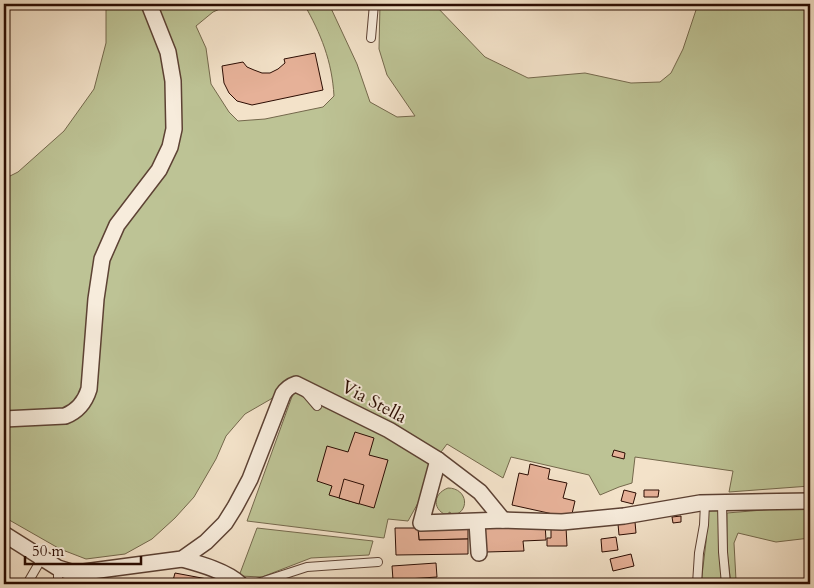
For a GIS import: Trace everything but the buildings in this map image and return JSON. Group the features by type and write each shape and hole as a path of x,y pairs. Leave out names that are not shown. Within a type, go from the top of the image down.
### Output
{"street":[{"path":"4,419 65,416 73,413 86,400 89,389 96,299 102,259 117,225 159,170 170,147 174,129 173,80 168,52 149,4"},
{"path":"182,559 206,542 225,523 236,507 250,479 284,394 291,385 298,385"},
{"name":"Via Stella","path":"298,385 389,430 438,460 480,492 503,520"},
{"path":"438,460 421,522 503,520 562,522 705,503 810,501"},
{"path":"477,522 478,553"},
{"path":"4,534 58,568 71,572 84,572 182,559 209,567 240,584"}],"lane":[{"path":"371,38 374,4"},
{"path":"298,385 317,406"},
{"path":"697,584 698,553 703,531 705,503"},
{"path":"722,503 726,584"},
{"path":"27,584 42,558"},
{"path":"253,584 307,567 378,562"},
{"path":"58,568 58,581 62,584"}],"green space":[{"path":"106,4 231,4 213,12 196,26 206,48 211,84 229,112 238,121 265,119 323,107 334,96 331,71 325,48 304,4 329,4 357,64 370,102 397,117 415,116 387,75 379,49 380,4 434,4 485,57 528,78 585,73 631,83 660,82 671,73 683,49 698,4 810,4 810,486 729,492 733,471 635,457 632,483 600,495 589,475 511,457 503,478 447,444 438,456 379,421 292,377 271,399 245,414 226,436 216,459 194,497 175,518 152,539 125,554 86,559 60,549 4,517 4,179 18,172 64,131 94,89 106,43"},
{"path":"294,391 432,460 418,503 408,521 388,519 384,538 247,521"},
{"path":"448,488 460,492 464,501 462,510 451,516 449,512 449,516 443,514 437,507 436,502 439,494"},
{"path":"708,509 719,509 722,584 701,584"},
{"path":"775,509 810,509 810,538 776,542 738,533 734,543 736,580 741,584 731,584 727,552 727,513"},
{"path":"257,528 373,541 369,555 311,558 262,577 239,576"}]}
